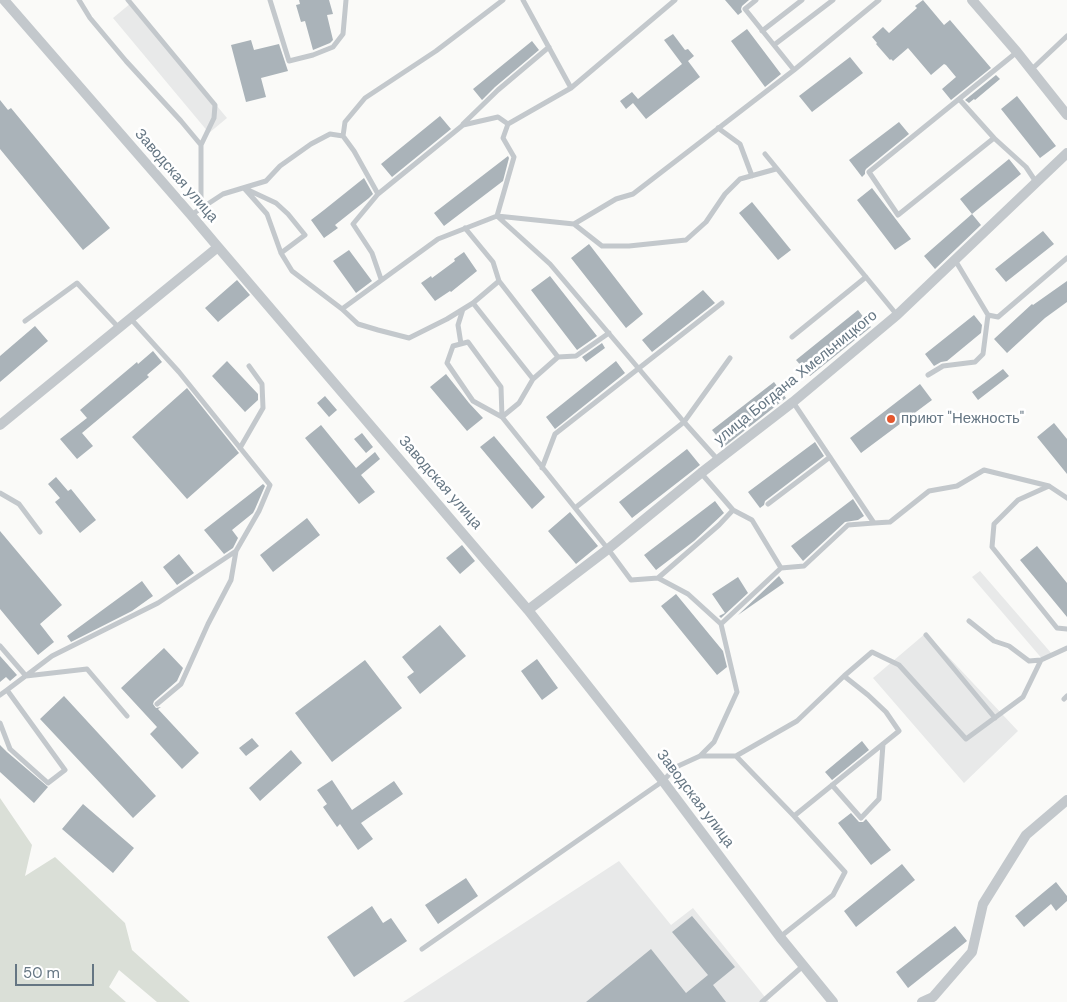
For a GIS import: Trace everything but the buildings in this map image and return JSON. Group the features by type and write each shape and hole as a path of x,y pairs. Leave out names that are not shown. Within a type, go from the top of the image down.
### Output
{"street":[{"name":"Заводская улица","path":"4,0 191,215 528,610 663,781 780,937 833,1002"},
{"path":"972,0 1017,52 1067,115"},
{"name":"улица Богдана Хмельницкого","path":"528,610 793,402 897,315 1067,153"},
{"path":"0,425 218,248"},
{"path":"922,1002 933,997 972,952 983,904 1026,835 1067,800"}],"lane":[{"path":"79,0 90,18 120,54 201,145"},
{"path":"128,0 216,105 214,118 201,145 201,209"},
{"path":"270,0 289,61 313,55 333,47 343,34 346,0"},
{"path":"378,194 354,151 343,136 344,122 365,98 436,51 503,0"},
{"path":"523,0 570,88"},
{"path":"497,216 514,157 504,138 508,124 570,88 675,0"},
{"path":"756,0 744,9 794,70"},
{"path":"791,0 797,4"},
{"path":"762,30 802,0"},
{"path":"774,45 832,0"},
{"path":"574,224 616,199 634,194 794,70 879,0"},
{"path":"1031,70 1067,36"},
{"path":"381,279 372,253 353,224 378,194 463,125 498,90 549,47"},
{"path":"994,138 898,214 869,172 1017,52"},
{"path":"959,99 994,138 1026,167 1036,182"},
{"path":"463,125 498,117 508,124"},
{"path":"718,128 740,144 752,176"},
{"path":"191,215 223,194 266,181 280,166 311,144 330,134 343,136"},
{"path":"765,154 897,315"},
{"path":"342,309 438,239 497,216 574,224 602,246 629,246 686,240 706,222 725,194 740,179 776,169"},
{"path":"244,188 276,203 288,214 305,235 281,253"},
{"path":"244,188 267,214 281,253 292,271 342,309 358,324 410,338 473,303 499,281"},
{"path":"497,216 550,264 718,460"},
{"path":"465,228 493,262 499,281 558,357"},
{"path":"988,314 998,317 1067,258"},
{"path":"928,375 943,366 975,362 983,354 988,314 955,260"},
{"path":"792,337 866,277"},
{"path":"25,321 76,284 119,328"},
{"path":"473,303 533,379"},
{"path":"542,468 555,434 722,303"},
{"path":"461,344 458,325 463,309"},
{"path":"131,319 179,372 270,485 259,511 236,551 231,580 208,624 181,684 157,704"},
{"path":"502,417 519,403 533,379 558,357 576,356 609,333"},
{"path":"422,949 663,781 676,766 700,756 714,742 736,692 720,624 688,594 658,578 631,580 502,417 473,401 447,363 452,346 468,342 500,387 502,417"},
{"path":"575,508 684,422 730,358"},
{"path":"240,448 263,408 262,384 249,366"},
{"path":"793,402 874,522"},
{"path":"768,504 830,457"},
{"path":"720,624 781,568 804,566 848,525 890,522 929,491 957,486 984,470 1049,486 1067,498"},
{"path":"702,473 733,510 752,520 781,568"},
{"path":"1049,486 1018,500 994,524 992,547 1057,628 1067,629"},
{"path":"0,493 19,504 40,532"},
{"path":"658,578 719,525 733,510"},
{"path":"0,695 52,656 158,603 236,551"},
{"path":"969,621 994,641 1009,646 1029,661 1041,660 1067,648"},
{"path":"926,635 994,718"},
{"path":"0,646 26,676"},
{"path":"700,756 736,756 797,721 872,652 900,665 966,739 1023,696 1041,660"},
{"path":"26,676 87,669 127,716"},
{"path":"794,816 899,731 886,712 844,676"},
{"path":"0,723 10,749 48,783 65,770 7,690"},
{"path":"832,785 861,818 879,799 883,744"},
{"path":"736,756 845,872 834,895 780,937"},
{"path":"762,1002 804,966"}],"shaded area":[{"path":"131,3 227,118 209,133 113,18"},
{"path":"980,571 1052,654 1044,661 972,577"},
{"path":"926,633 1018,731 964,783 873,678"},
{"path":"0,798 32,845 25,876 55,857 125,923 132,950 190,1002 157,1002 119,970 109,987 126,1002 0,1002"},
{"path":"619,861 671,925 693,908 769,1002 403,1002"}],"place":[{"name":"приют \"Нежность\"","path":"891,419"}]}
